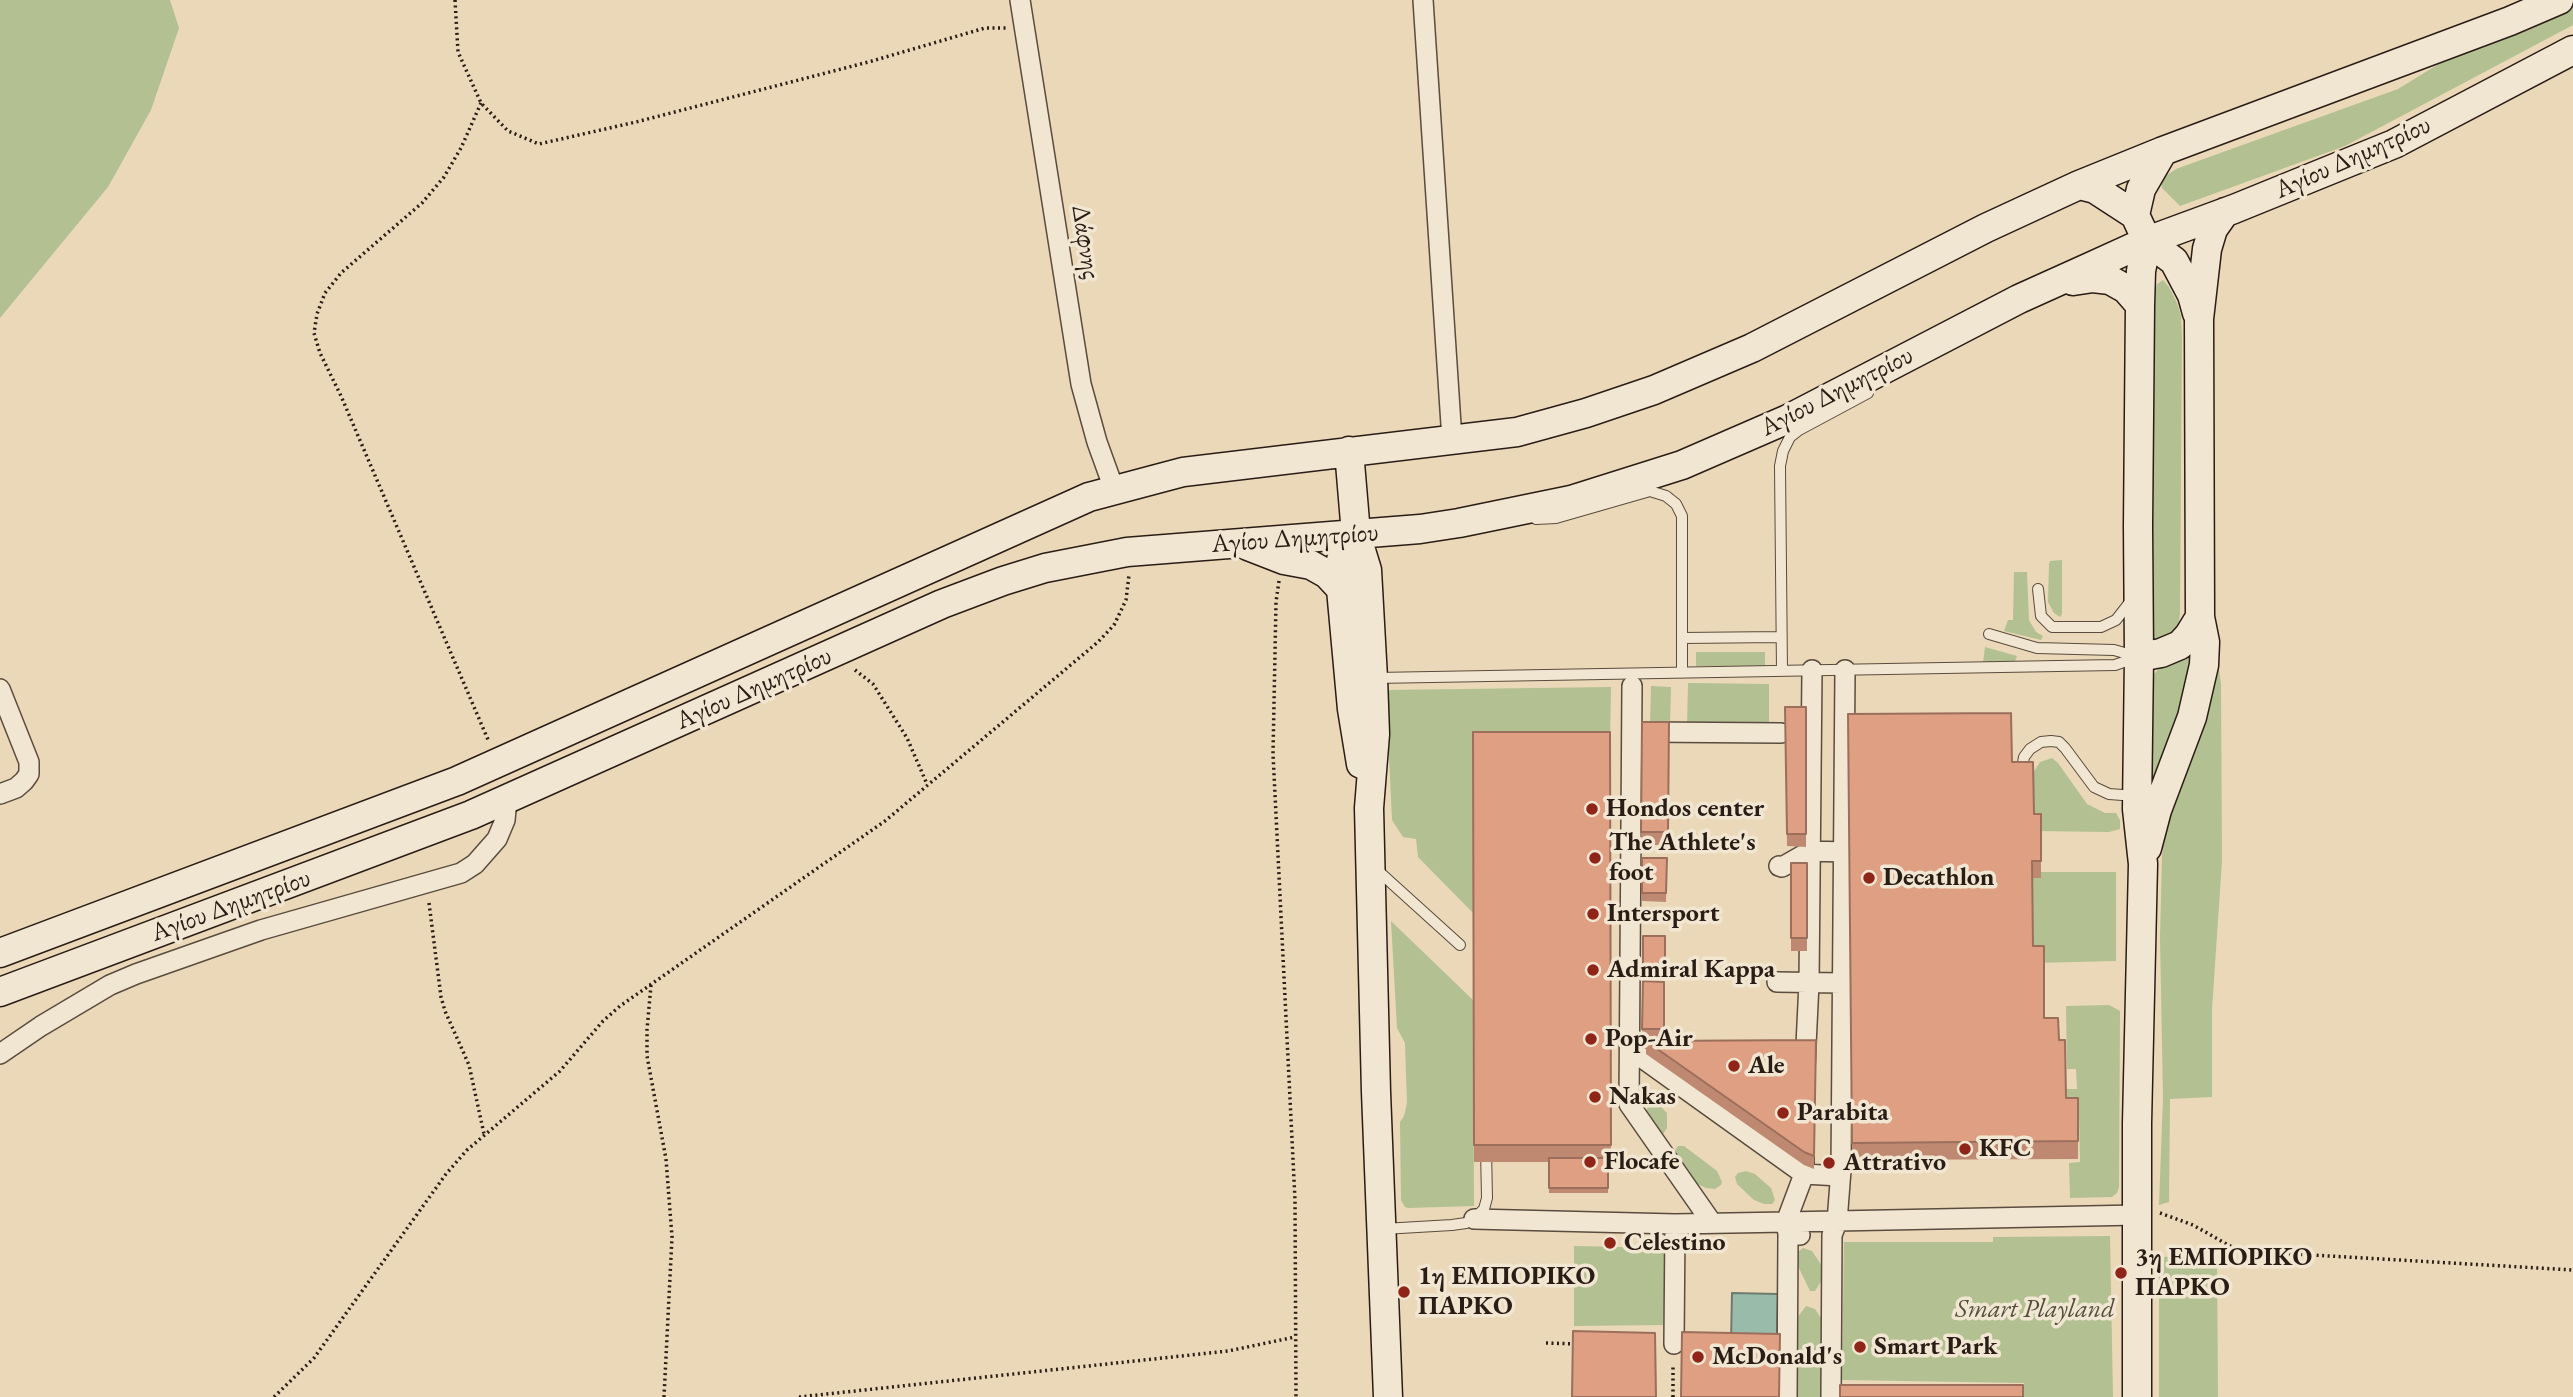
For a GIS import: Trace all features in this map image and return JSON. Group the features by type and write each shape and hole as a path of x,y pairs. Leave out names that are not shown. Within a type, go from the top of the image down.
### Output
{"street":[{"name":"Δάφνης","path":"1020,0 1081,384 1097,442 1114,489"},
{"path":"1423,0 1452,440"},
{"name":"Αγίου Δημητρίου","path":"0,953 412,799 884,591 1045,515 1114,489 1183,472 1517,432 1620,402 1687,377 1752,348 1986,228 2079,185 2510,21 2558,0"},
{"name":"Αγίου Δημητρίου","path":"0,992 439,828 942,604 1003,581 1045,568 1127,552 1420,529 1508,514 1609,489 1694,460 1787,419 2049,285 2147,241 2394,144 2573,50"},
{"path":"2135,215 2141,189 2163,151"},
{"path":"2079,185 2095,189 2135,215 2147,241 2174,261 2192,295 2199,318"},
{"path":"2143,864 2157,810 2192,717 2204,666 2205,642 2200,617 2199,318 2207,248 2213,229 2225,212"},
{"path":"2137,1397 2127,1216 2137,1123 2143,864 2137,796 2138,526 2141,271 2147,241"},
{"path":"2049,285 2093,278 2105,279 2126,289 2140,305"},
{"path":"1349,451 1356,534 1367,570 1373,678 1375,734 1369,808 1370,864 1388,1397"},
{"path":"1356,534 1341,560 1341,589 1352,709 1369,808"},
{"path":"1239,543 1284,560 1303,562 1320,569 1341,589"},
{"path":"2139,657 2161,653 2179,645 2200,617"},
{"path":"1805,1083 1809,983 1812,670"},
{"path":"1831,1397 1834,1229 1840,1176 1845,670"},
{"path":"1632,686 1629,1104 1712,1223"},
{"path":"0,689 29,762 29,774 16,788 0,794"},
{"path":"1632,732 1781,733"},
{"path":"0,1054 110,985 136,974 261,930 461,873 485,854 497,839 505,820 508,799"},
{"path":"1779,866 1782,867 1810,851 1844,852"},
{"path":"1777,982 1841,983"},
{"path":"1631,1050 1804,1174 1840,1176"},
{"path":"1787,1397 1787,1228 1804,1174 1805,1124"},
{"path":"1474,1219 1712,1223 1834,1229 2127,1216"},
{"path":"1674,1344 1675,1224"}],"lane":[{"path":"1782,671 1780,466 1783,451 1790,437 1799,430 1876,387 1894,364"},
{"path":"1508,514 1527,519 1556,518 1650,491 1666,496 1676,505 1682,516 1682,673"},
{"path":"2038,589 2041,616 2052,627 2101,627 2116,620 2130,602 2134,575 2133,540 2138,526"},
{"path":"1989,634 2037,648 2114,650 2139,657"},
{"path":"1682,638 1780,637"},
{"path":"1373,678 2115,665 2139,657"},
{"path":"2021,782 2024,757 2041,742 2051,741 2059,742 2065,748 2094,787 2109,794 2137,796"},
{"path":"1370,864 1460,944"},
{"path":"1382,1228 1452,1225 1474,1219 1484,1209 1487,1198 1485,1131"}],"path":[{"path":"455,0 458,52 481,103 508,131 539,144 767,88 985,27 1026,31"},
{"path":"481,103 461,148 444,177 422,202 341,273 325,293 317,314 314,334 498,763"},
{"path":"274,1397 314,1359 446,1174 484,1134 560,1071 603,1021 885,821 1061,674 1114,625 1126,600 1129,580 1127,552"},
{"path":"1284,560 1276,602 1273,754 1295,1200 1296,1397"},
{"path":"834,653 873,684 907,738 927,784"},
{"path":"426,884 441,997 469,1065 484,1134"},
{"path":"651,985 647,1056 666,1159 672,1237 664,1397"},
{"path":"2127,1216 2156,1212 2193,1225 2231,1246 2260,1252 2573,1270"},
{"path":"799,1397 1228,1350 1294,1337"},
{"path":"1546,1343 1586,1344"},
{"path":"1673,1397 1674,1344"}],"green space":[{"path":"0,0 170,0 179,28 151,110 108,187 0,318"},
{"path":"2573,3 2573,25 2345,146 2180,206 2162,188 2161,183 2176,169 2398,89 2455,54"},
{"path":"2163,280 2177,303 2181,316 2180,613 2178,629 2163,640 2151,640 2152,301 2157,284"},
{"path":"2062,560 2060,617 2054,613 2048,602 2049,564 2050,561"},
{"path":"2014,572 2027,572 2029,620 2036,632 2043,636 2041,640 2004,631 2008,620 2013,620"},
{"path":"2215,643 2221,683 2222,861 2212,1009 2212,1097 2170,1099 2169,1202 2159,1205 2163,1098 2160,937 2162,856 2165,830"},
{"path":"1985,647 2017,656 2014,663 1983,663"},
{"path":"2196,650 2183,716 2151,789 2152,676 2159,669 2187,659"},
{"path":"1696,652 1765,652 1765,666 1696,666"},
{"path":"1688,683 1769,684 1769,728 1687,727"},
{"path":"1651,686 1671,687 1670,726 1650,726"},
{"path":"1611,687 1610,741 1540,739 1473,913 1418,857 1416,839 1403,837 1392,820 1386,690"},
{"path":"2052,758 2087,804 2105,813 2116,813 2120,820 2120,829 2109,832 2034,831 2033,773 2040,762"},
{"path":"2041,872 2116,872 2116,961 2033,963 2032,878 2041,878"},
{"path":"1391,921 1473,1000 1474,1206 1408,1208 1401,1200 1400,1122 1407,1103 1405,1043 1397,1028"},
{"path":"2109,1005 2120,1011 2119,1187 2112,1197 2070,1198 2069,1163 2080,1162 2079,1115 2067,1114 2066,1089 2077,1089 2076,1069 2067,1069 2066,1006"},
{"path":"1650,1104 1659,1105 1667,1113 1667,1128 1663,1134 1660,1135 1646,1111"},
{"path":"1678,1146 1684,1146 1717,1171 1721,1185 1715,1189 1706,1188 1691,1181 1674,1152"},
{"path":"1746,1171 1755,1174 1771,1188 1775,1200 1772,1204 1754,1200 1737,1184 1735,1177"},
{"name":"Smart Playland","path":"2110,1236 2113,1397 2024,1397 2024,1383 1842,1380 1844,1242 1993,1242 1993,1237"},
{"path":"1574,1246 1668,1248 1663,1325 1574,1326"},
{"path":"1803,1248 1812,1251 1822,1266 1822,1280 1815,1291 1810,1291 1797,1264 1797,1253"},
{"path":"2217,1256 2218,1397 2159,1397 2159,1257"},
{"path":"1806,1306 1815,1309 1826,1326 1828,1397 1791,1397 1797,1318"}],"shaded area":[{"path":"1732,1293 1778,1294 1777,1343 1731,1342"}],"building":[{"path":"1785,707 1806,707 1806,834 1787,834"},
{"path":"2011,713 2012,762 2033,762 2034,814 2041,814 2041,861 2032,861 2033,946 2044,946 2044,1018 2058,1018 2059,1040 2065,1040 2066,1098 2078,1098 2078,1141 1852,1143 1848,714"},
{"path":"1642,722 1669,722 1668,832 1641,832"},
{"path":"1473,732 1610,732 1611,1145 1474,1145"},
{"path":"1642,858 1667,858 1666,893 1642,893"},
{"path":"1791,863 1807,863 1807,938 1791,938"},
{"path":"1643,936 1665,936 1665,967 1643,967"},
{"path":"1643,981 1664,982 1664,1029 1642,1029"},
{"path":"1816,1040 1814,1156 1804,1152 1646,1041"},
{"path":"1549,1158 1608,1158 1608,1188 1549,1188"},
{"path":"1573,1331 1655,1333 1656,1397 1572,1397"},
{"path":"1682,1332 1780,1334 1779,1397 1681,1397"},
{"path":"1840,1385 2023,1385 2023,1397 1840,1397"}],"place":[{"name":"Hondos center","path":"1592,809"},
{"name":"The Athlete's foot","path":"1595,858"},
{"name":"Decathlon","path":"1869,878"},
{"name":"Intersport","path":"1593,914"},
{"name":"Admiral Kappa","path":"1593,970"},
{"name":"Pop-Air","path":"1591,1039"},
{"name":"Ale","path":"1734,1066"},
{"name":"Nakas","path":"1595,1097"},
{"name":"Parabita","path":"1783,1113"},
{"name":"KFC","path":"1965,1149"},
{"name":"Flocafe","path":"1590,1162"},
{"name":"Attrativo","path":"1829,1163"},
{"name":"Celestino","path":"1610,1243"},
{"name":"3η ΕΜΠΟΡΙΚΟ ΠΑΡΚΟ","path":"2121,1273"},
{"name":"1η ΕΜΠΟΡΙΚΟ ΠΑΡΚΟ","path":"1404,1292"},
{"name":"Smart Park","path":"1860,1347"},
{"name":"McDonald's","path":"1698,1357"}]}
